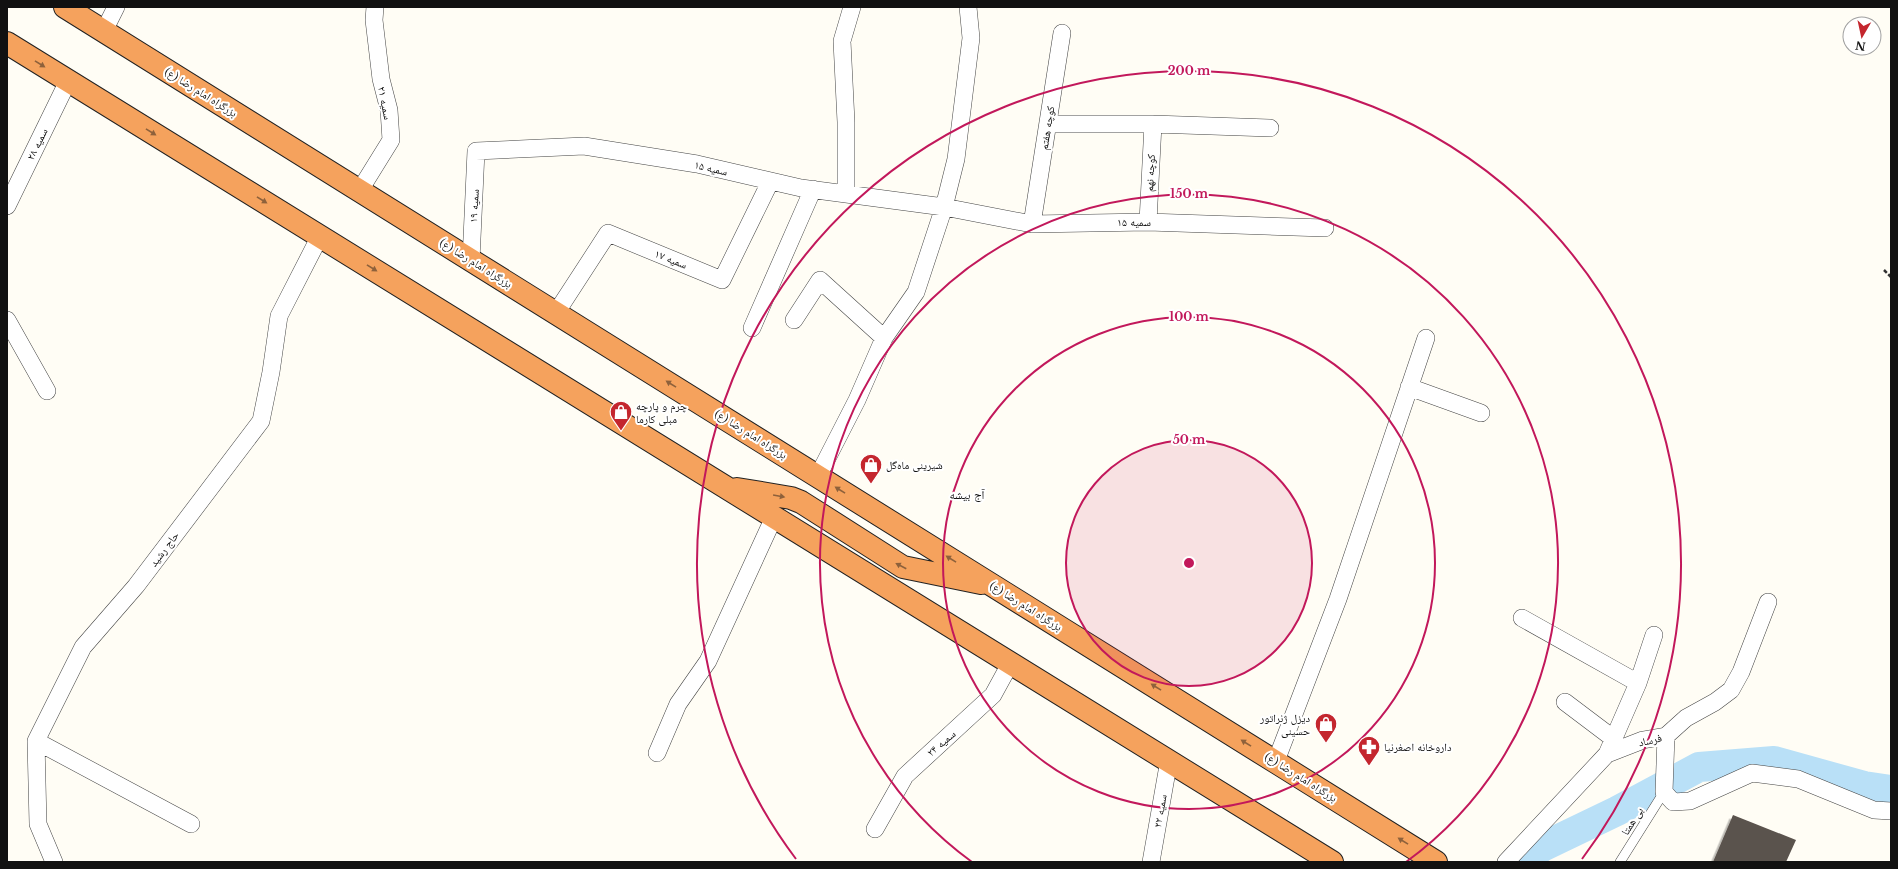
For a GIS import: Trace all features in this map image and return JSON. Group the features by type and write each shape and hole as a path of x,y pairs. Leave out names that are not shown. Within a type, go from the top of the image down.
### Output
{"highway":[{"name":"بزرگراه امام رضا (ع)","path":"65,7 1436,862"},
{"path":"7,43 1011,662 1332,862"},
{"path":"727,487 796,500 907,569 994,586"},
{"path":"842,558 874,511"}],"street":[{"path":"104,31 116,7"},
{"name":"سمیه ۲۱","path":"360,190 391,140 389,110 381,79 374,20 375,7"},
{"path":"846,194 846,122 842,41 852,7"},
{"path":"818,476 857,400 884,338 916,292 944,207 956,159 971,38 968,7"},
{"name":"کوچه هفتم","path":"1032,224 1062,33"},
{"name":"سمیه ۲۸","path":"7,206 68,81"},
{"path":"1048,124 1153,124 1270,128"},
{"name":"کوچه نهم","path":"1148,222 1153,124"},
{"name":"سمیه ۱۵","path":"476,152 584,146 697,164 770,182 944,207 1032,224 1148,222 1325,228"},
{"name":"سمیه ۱۹","path":"471,260 476,152"},
{"name":"سمیه ۱۷","path":"556,313 608,233 722,280 770,182"},
{"path":"752,328 813,189"},
{"name":"حاج رشید","path":"54,862 38,824 36,740 83,647 136,586 261,421 271,372 279,316 320,236"},
{"path":"794,320 820,280 884,338"},
{"path":"7,320 47,391"},
{"path":"1276,762 1338,599 1426,338"},
{"path":"1409,387 1481,413"},
{"path":"658,753 678,704 708,661 774,516"},
{"name":"فرساد","path":"1506,862 1610,746 1666,736 1686,718 1715,702 1731,690 1741,672 1768,602"},
{"path":"1522,618 1638,683"},
{"path":"1565,702 1610,746 1638,683 1654,635"},
{"name":"سمیه ۲۴","path":"875,829 905,776 993,695 1011,662"},
{"path":"1666,736 1666,759 1663,788 1673,802 1690,801 1752,773 1798,779 1874,810 1891,811"},
{"path":"36,740 191,824"},
{"name":"سمیه ۲۲","path":"1151,862 1169,760"}],"lane":[{"name":"بی همتا","path":"1620,862 1663,788"}],"path":[{"path":"1884,270 1891,277"}],"building":[{"path":"1733,815 1796,840 1786,862 1713,862"}],"waterway":[{"path":"1527,862 1540,848 1617,811 1699,767 1774,761 1864,786 1891,790"}],"place":[{"name":"چرم و پارچه مبلی کارما","path":"621,432"},
{"name":"شیرینی ماه‌گل","path":"871,484"},
{"name":"دیزل ژنراتور حسینی","path":"1326,744"},
{"name":"داروخانه اصغرنیا","path":"1369,766"}],"district":[{"name":"آج بیشه","path":"967,495"}]}
